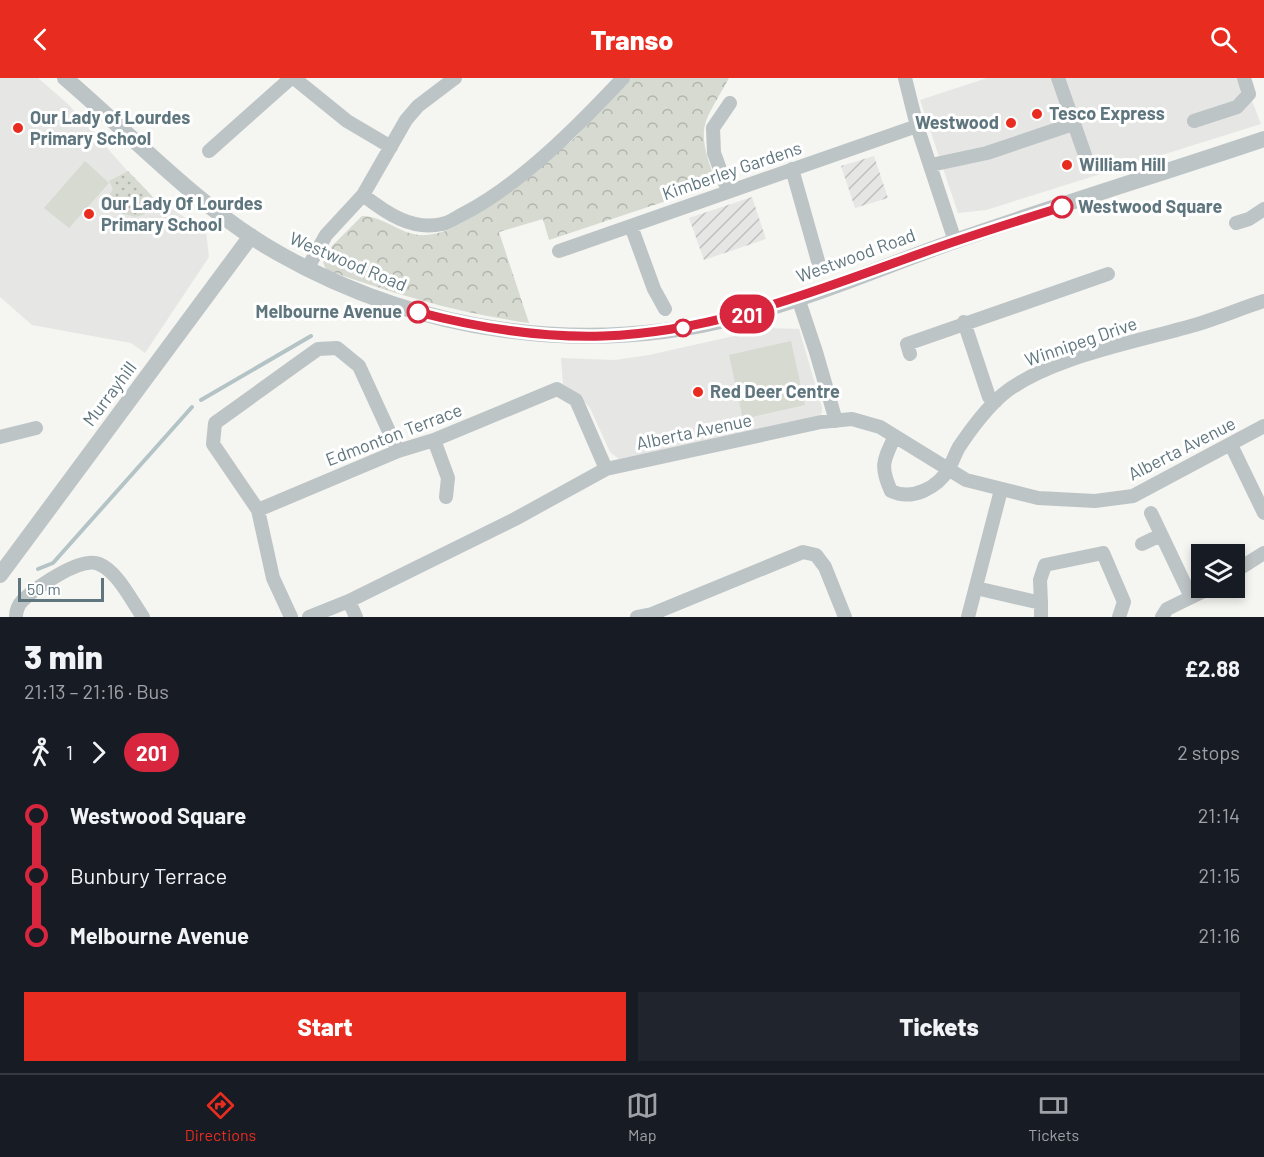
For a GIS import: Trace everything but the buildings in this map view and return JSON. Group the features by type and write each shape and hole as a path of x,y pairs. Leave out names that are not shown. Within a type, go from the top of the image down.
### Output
{"street":[{"name":"Westwood Road","path":"65,78 179,178 251,236 307,268 389,303 447,320 504,331 570,336 643,333 736,317 798,298 955,241 1264,139"},
{"path":"209,151 292,78 347,121 391,147"},
{"path":"307,268 326,235 363,195 406,120 418,106 455,78"},
{"path":"363,195 382,210 411,224 442,224 480,205 523,172 588,115 622,78"},
{"path":"905,78 917,126 932,165 955,241"},
{"path":"1058,78 1086,158"},
{"path":"1194,121 1237,107 1248,94 1244,78"},
{"path":"728,191 714,153 713,128 730,103"},
{"path":"932,165 987,153 1073,124"},
{"name":"Kimberley Gardens","path":"559,251 917,126"},
{"path":"792,170 818,261"},
{"path":"1236,223 1249,219 1264,209"},
{"path":"631,226 654,289 664,309"},
{"name":"Murrayhill","path":"0,575 251,236"},
{"path":"910,354 907,344 964,322 1108,274"},
{"path":"798,298 836,421"},
{"name":"Winnipeg Drive","path":"948,470 957,449 996,401 1020,382 1059,365 1191,326 1264,301"},
{"path":"964,322 989,397 996,401"},
{"path":"291,617 273,578 258,510 213,444 215,423 318,349 337,348 359,366 398,451"},
{"name":"Edmonton Terrace","path":"258,510 398,451 434,440 557,389 576,400 606,469"},
{"name":"Alberta Avenue","path":"309,617 349,601 515,519 606,469 836,421 852,419 880,427 894,438 966,480 1038,498 1076,501 1121,498 1154,486 1264,426"},
{"path":"0,437 36,428"},
{"path":"894,438 883,460 885,478 891,491 902,496 917,494 932,486 948,470"},
{"path":"434,440 448,478 446,497"},
{"path":"1232,445 1262,505"},
{"path":"968,617 1001,490"},
{"path":"1151,513 1191,597 1167,609 1162,617"},
{"path":"1142,544 1161,535"},
{"path":"637,617 652,615 803,552 816,555 825,567 845,617"},
{"path":"976,588 1041,610 1040,580 1045,565 1103,553 1124,602 1119,617"},
{"path":"1245,565 1264,554"},
{"path":"16,617 21,601 75,566 90,561 105,567 112,574 142,617"},
{"path":"349,601 356,617"}],"shaded area":[{"name":"Our Lady Of Lourdes Primary School","path":"0,78 38,78 68,104 147,193 206,231 209,257 145,353 131,343 32,325 0,297"},
{"path":"987,78 1243,78 1261,124 986,210 958,213 920,100"},
{"path":"874,156 888,198 855,208 841,166"},
{"path":"752,197 766,239 704,260 689,218"},
{"path":"769,328 799,329 822,407 822,413 812,420 619,459 610,452 590,408 575,392 563,384 561,358 615,360 649,355"}],"green space":[{"path":"628,78 729,78 705,125 705,146 714,177 708,187 549,240 543,219 499,232 529,323 426,302 326,270 323,262 332,246 362,216 378,219 417,235 440,233 467,220 524,172 577,136"},
{"path":"85,161 109,183 69,228 44,208"},
{"path":"128,171 152,196 150,207 143,215 135,217 115,211 106,200 113,189 109,181"},
{"path":"791,341 805,405 743,419 729,355"}],"waterway":[{"path":"201,400 311,336"},
{"path":"38,569 53,563 192,407"}],"bus line":[{"name":"201","path":"418,312 472,326 570,336 643,333 684,327 736,317 776,306 955,241 1062,207"}],"place":[{"name":"Tesco Express","path":"1037,114"},
{"name":"Westwood","path":"1011,123"},
{"name":"Our Lady of Lourdes Primary School","path":"18,128"},
{"name":"William Hill","path":"1067,165"},
{"name":"Westwood Square","path":"1062,207"},
{"name":"Our Lady Of Lourdes Primary School","path":"89,214"},
{"name":"Melbourne Avenue","path":"418,312"},
{"name":"Red Deer Centre","path":"698,392"}]}
